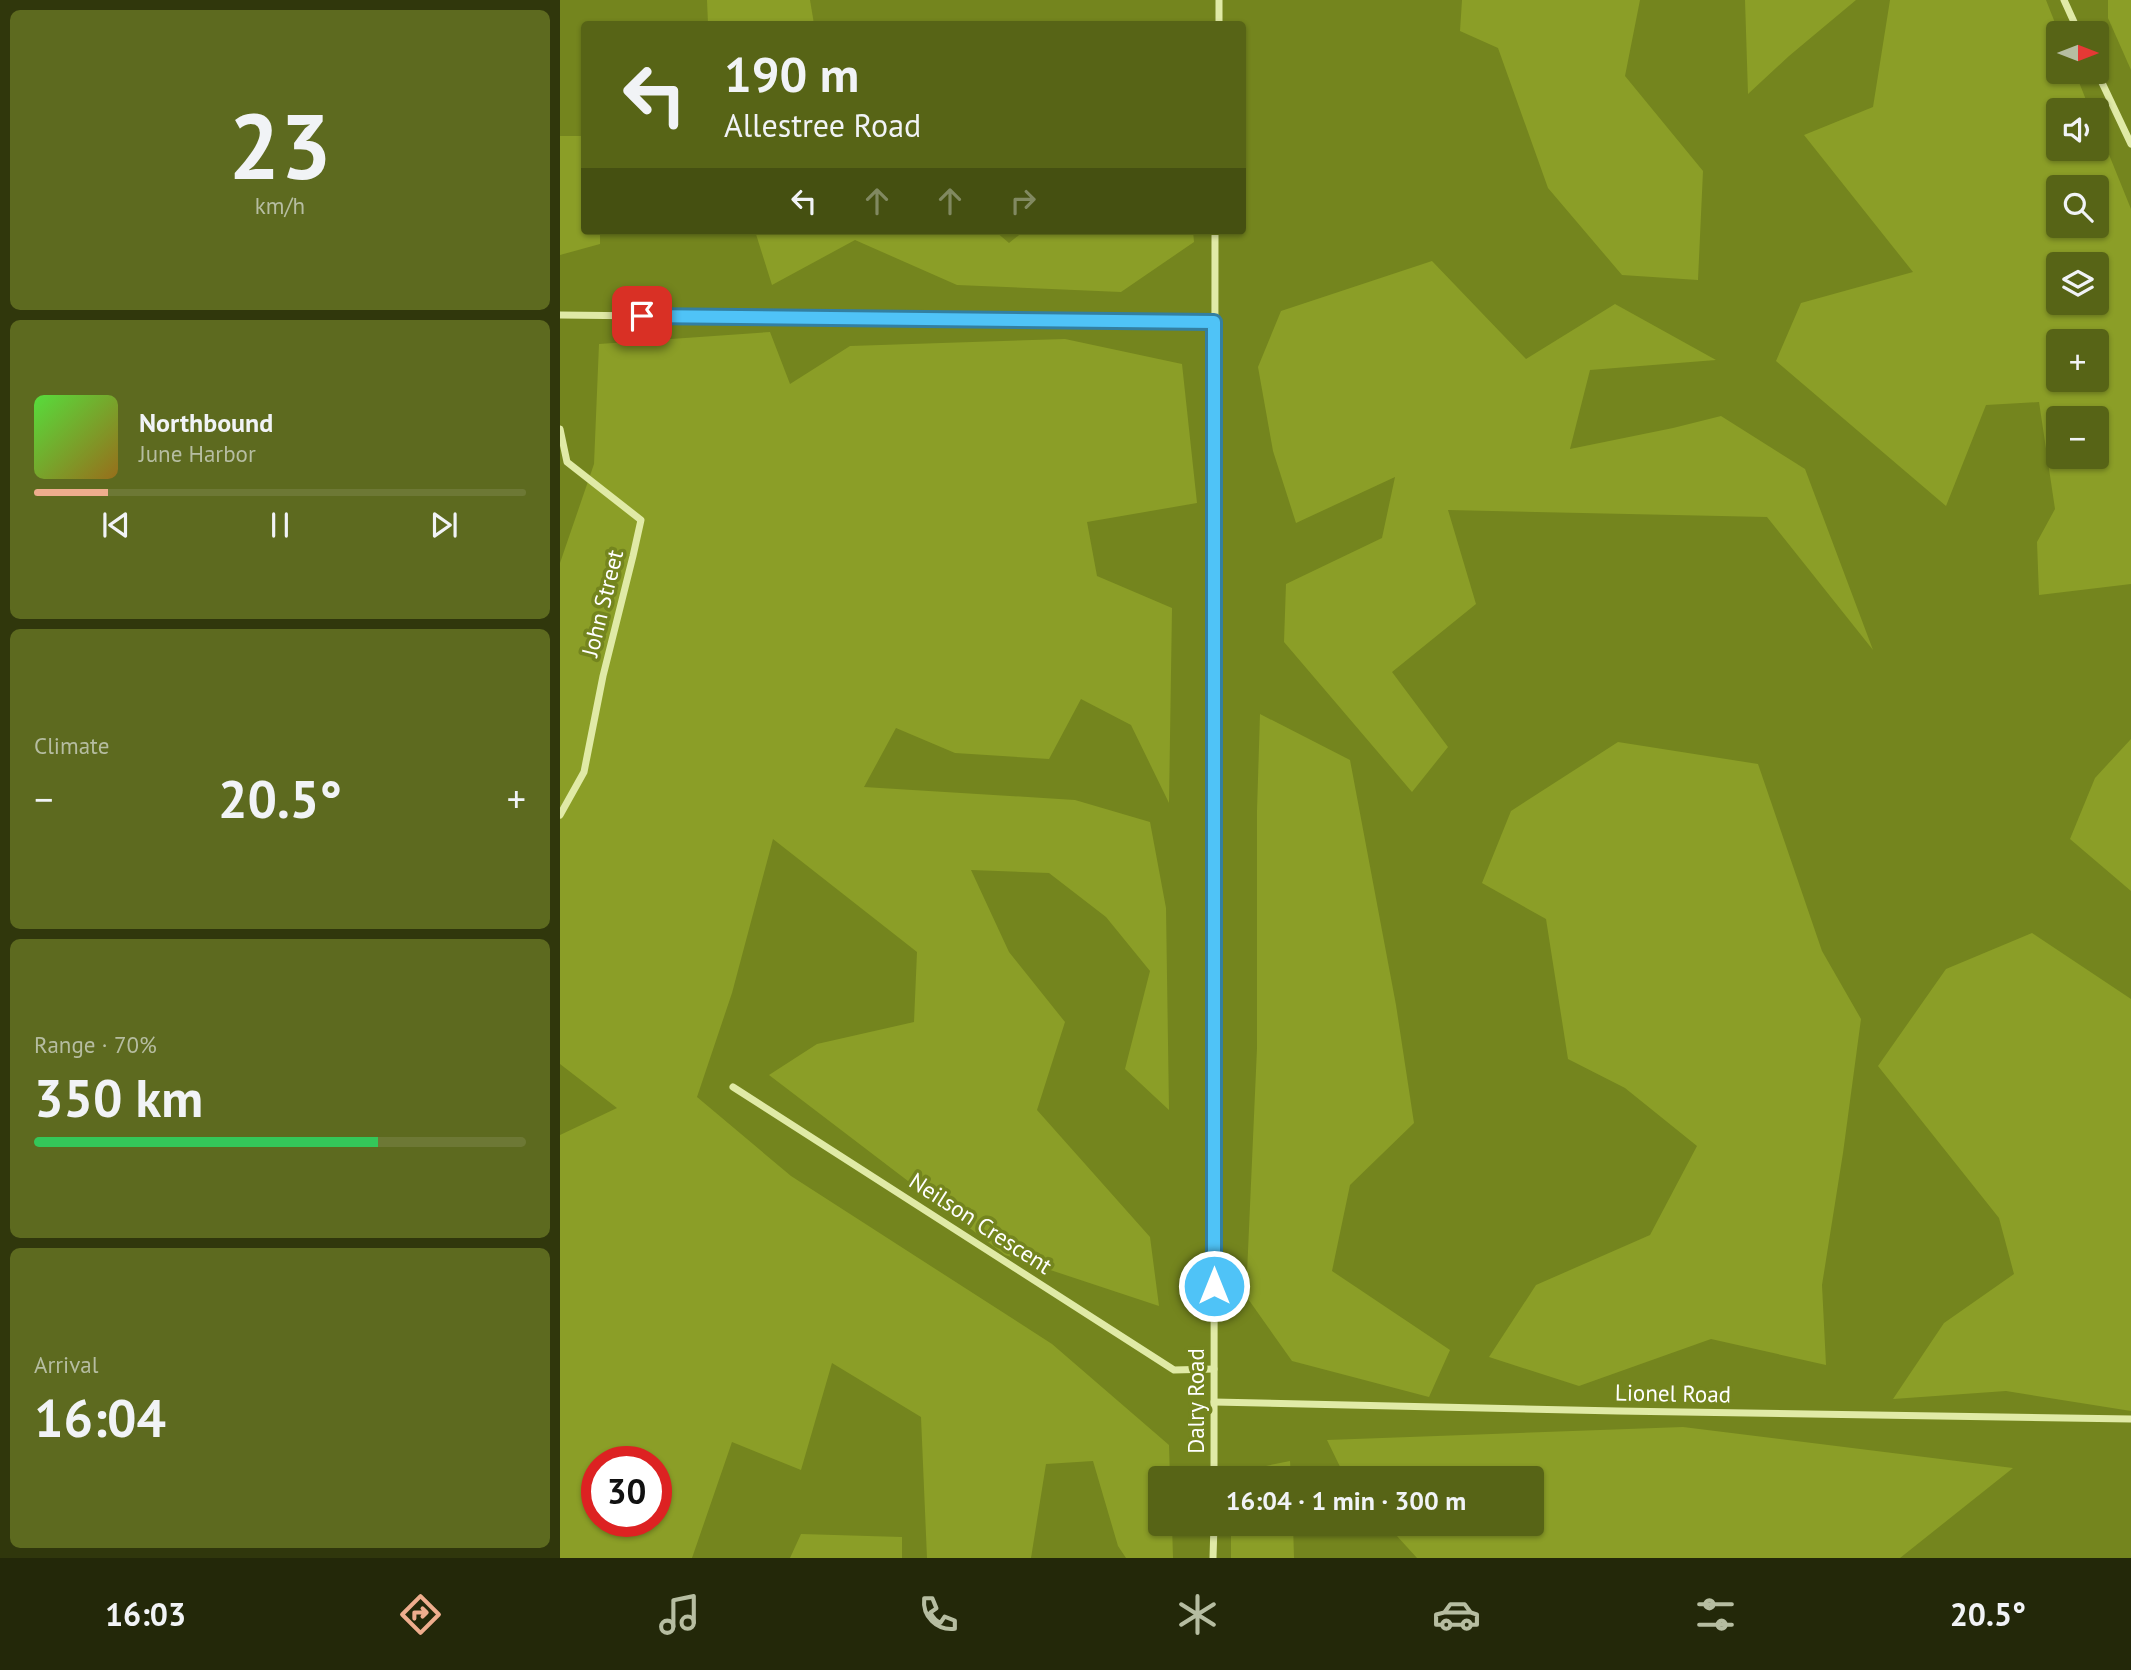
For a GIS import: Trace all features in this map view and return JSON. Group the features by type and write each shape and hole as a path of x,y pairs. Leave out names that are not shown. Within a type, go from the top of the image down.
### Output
{"street":[{"path":"1219,0 1219,21"},
{"path":"2064,0 2074,21"},
{"path":"2103,84 2131,144"},
{"name":"Dalry Road","path":"1214,1466 1216,235"},
{"path":"560,315 1214,322"},
{"name":"John Street","path":"560,429 567,462 641,520 603,676 584,772 560,815"},
{"name":"Neilson Crescent","path":"733,1087 1174,1370 1214,1369"},
{"name":"Lionel Road","path":"1214,1402 2131,1419"},
{"path":"1213,1558 1214,1536"}],"green space":[{"path":"707,0 810,0 814,21 708,21"},
{"path":"1462,0 1640,0 1625,76 1703,171 1698,280 1622,275 1548,188 1498,48 1460,31"},
{"path":"1745,0 1856,0 1748,94"},
{"path":"1890,0 2046,0 2054,21 2046,21 2046,84 2080,84 2085,98 2046,98 2046,161 2109,161 2109,155 2131,209 2131,584 2039,595 2037,542 2055,509 2049,469 2109,469 2109,406 2046,406 2046,449 2039,402 1986,405 1946,506 1776,361 1801,303 1913,272 1804,135 1873,107"},
{"path":"2108,0 2131,0 2131,70 2108,18"},
{"path":"560,136 581,136 581,235 600,235 600,244 560,255"},
{"path":"756,235 1000,235 1009,243 1019,235 1193,235 1194,242 1121,292 957,285 855,240 772,285"},
{"path":"1432,261 1526,359 1615,304 1716,360 1590,370 1570,449 1721,416 1805,469 1873,650 1767,517 1448,510 1476,604 1392,672 1448,747 1412,792 1284,642 1286,584 1382,538 1395,477 1296,523 1273,451 1258,367 1281,311"},
{"path":"770,332 790,384 850,346 1065,339 1182,364 1197,503 1087,522 1097,576 1172,608 1169,803 1131,725 1081,699 1049,759 955,753 896,728 864,787 1075,800 1150,822 1166,908 1169,1110 1125,1069 1150,971 1106,917 1049,873 971,870 1009,952 1065,1022 1037,1110 1150,1237 1159,1306 1005,1255 769,1075 817,1044 914,1022 917,952 773,839 732,993 697,1097 791,1176 1052,1344 1169,1445 1170,1466 1148,1466 1148,1536 1172,1536 1173,1558 1126,1558 1118,1546 1093,1461 1046,1464 1031,1558 927,1558 921,1417 832,1363 801,1470 732,1442 692,1558 560,1558 560,1135 617,1108 560,1064 560,563 594,464 599,344"},
{"path":"1260,714 1350,760 1396,1005 1414,1123 1350,1185 1332,1271 1450,1350 1429,1397 1292,1361 1246,1296 1257,1048 1257,811"},
{"path":"2131,739 2131,891 2070,839 2095,778"},
{"path":"1618,742 1758,764 1822,951 1861,1019 1822,1285 1826,1365 1711,1339 1579,1386 1489,1357 1536,1285 1650,1235 1697,1146 1625,1088 1568,1059 1546,919 1482,883 1511,811"},
{"path":"2032,933 2131,999 2131,1411 2006,1391 1893,1399 1944,1323 2014,1274 1999,1218 1878,1066 1946,969"},
{"path":"1683,1427 2013,1468 1900,1558 1417,1558 1397,1536 1544,1536 1544,1466 1340,1466 1327,1440"},
{"path":"1290,1461 1290,1466 1265,1466"},
{"path":"801,1534 902,1537 902,1558 790,1558"},
{"path":"1231,1536 1293,1536 1294,1558 1231,1558"}],"route":[{"path":"642,316 1214,322 1214,1286"}]}
